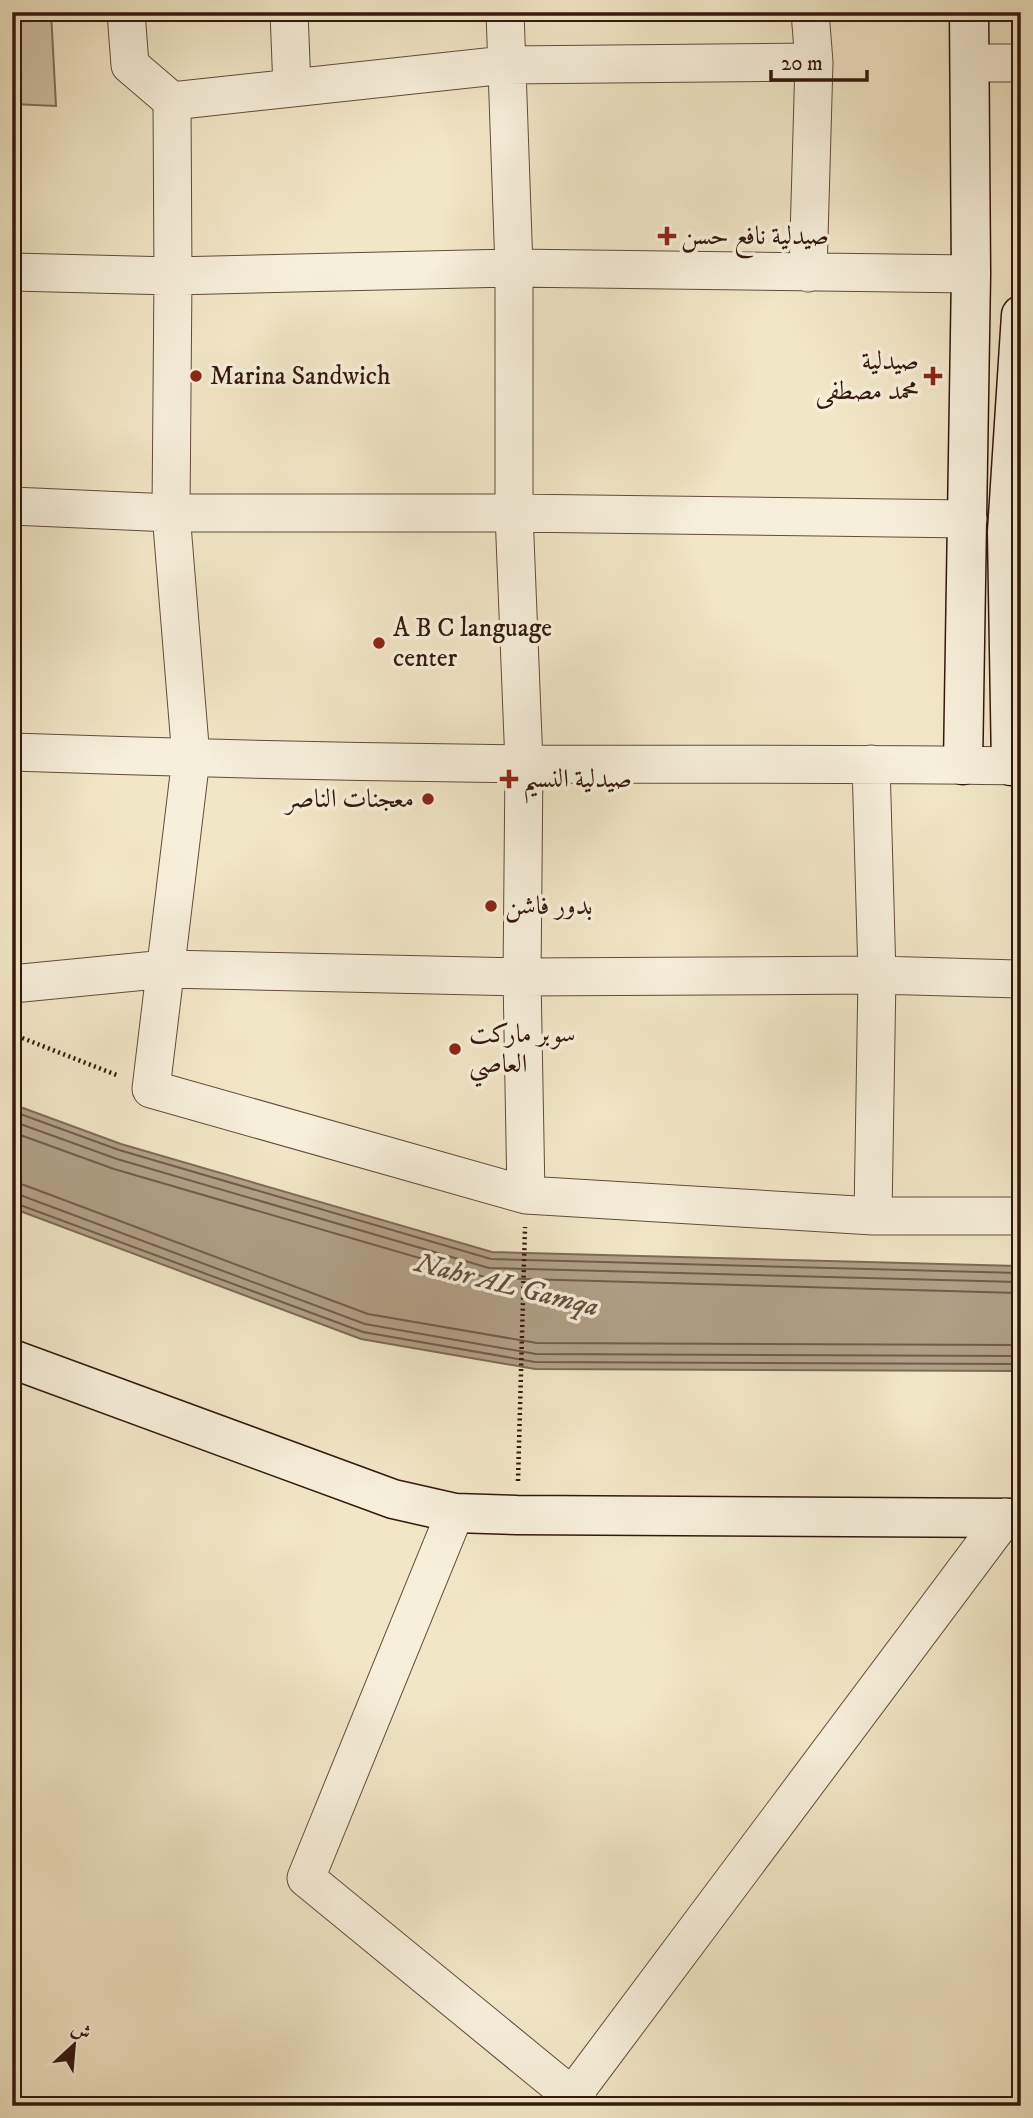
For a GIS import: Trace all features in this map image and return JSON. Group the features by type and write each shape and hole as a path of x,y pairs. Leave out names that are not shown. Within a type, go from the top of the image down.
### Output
{"street":[{"path":"126,12 130,65 172,101 505,65 814,62"},
{"path":"289,12 292,88"},
{"path":"505,12 514,268 514,513 524,764 522,977 526,1195"},
{"path":"808,272 814,62 810,12"},
{"path":"963,765 971,274 970,12"},
{"path":"970,62 1021,63"},
{"path":"172,101 171,513 191,758 151,1089 526,1195 873,1216 1021,1216"},
{"path":"12,272 173,276 514,268 971,274"},
{"path":"12,752 524,764 1016,766 1007,532 1016,454 1021,315"},
{"path":"12,506 171,513 514,513 968,519"},
{"path":"871,764 877,975 873,1216"},
{"path":"12,984 166,969 522,977 877,975 1021,979"},
{"path":"12,1359 393,1499 455,1513 1013,1518"},
{"path":"455,1513 306,1878 576,2101 1013,1518"}],"path":[{"path":"12,1034 151,1089"},
{"path":"517,1515 526,1195"}],"shaded area":[{"path":"12,12 51,12 56,106 12,104"}],"water":[{"name":"Nahr AL Gamqa","path":"12,1104 121,1144 492,1252 1021,1266 1021,1371 535,1369 361,1339 12,1208"}],"place":[{"name":"صيدلية نافع حسن","path":"667,236"},
{"name":"Marina Sandwich","path":"196,376"},
{"name":"صيدلية محمد مصطفى","path":"933,376"},
{"name":"A B C language center","path":"379,643"},
{"name":"صيدلية النسيم","path":"509,779"},
{"name":"معجنات الناصر","path":"428,799"},
{"name":"بدور فاشن","path":"491,906"},
{"name":"سوبر ماركت العاصي","path":"455,1049"}]}
